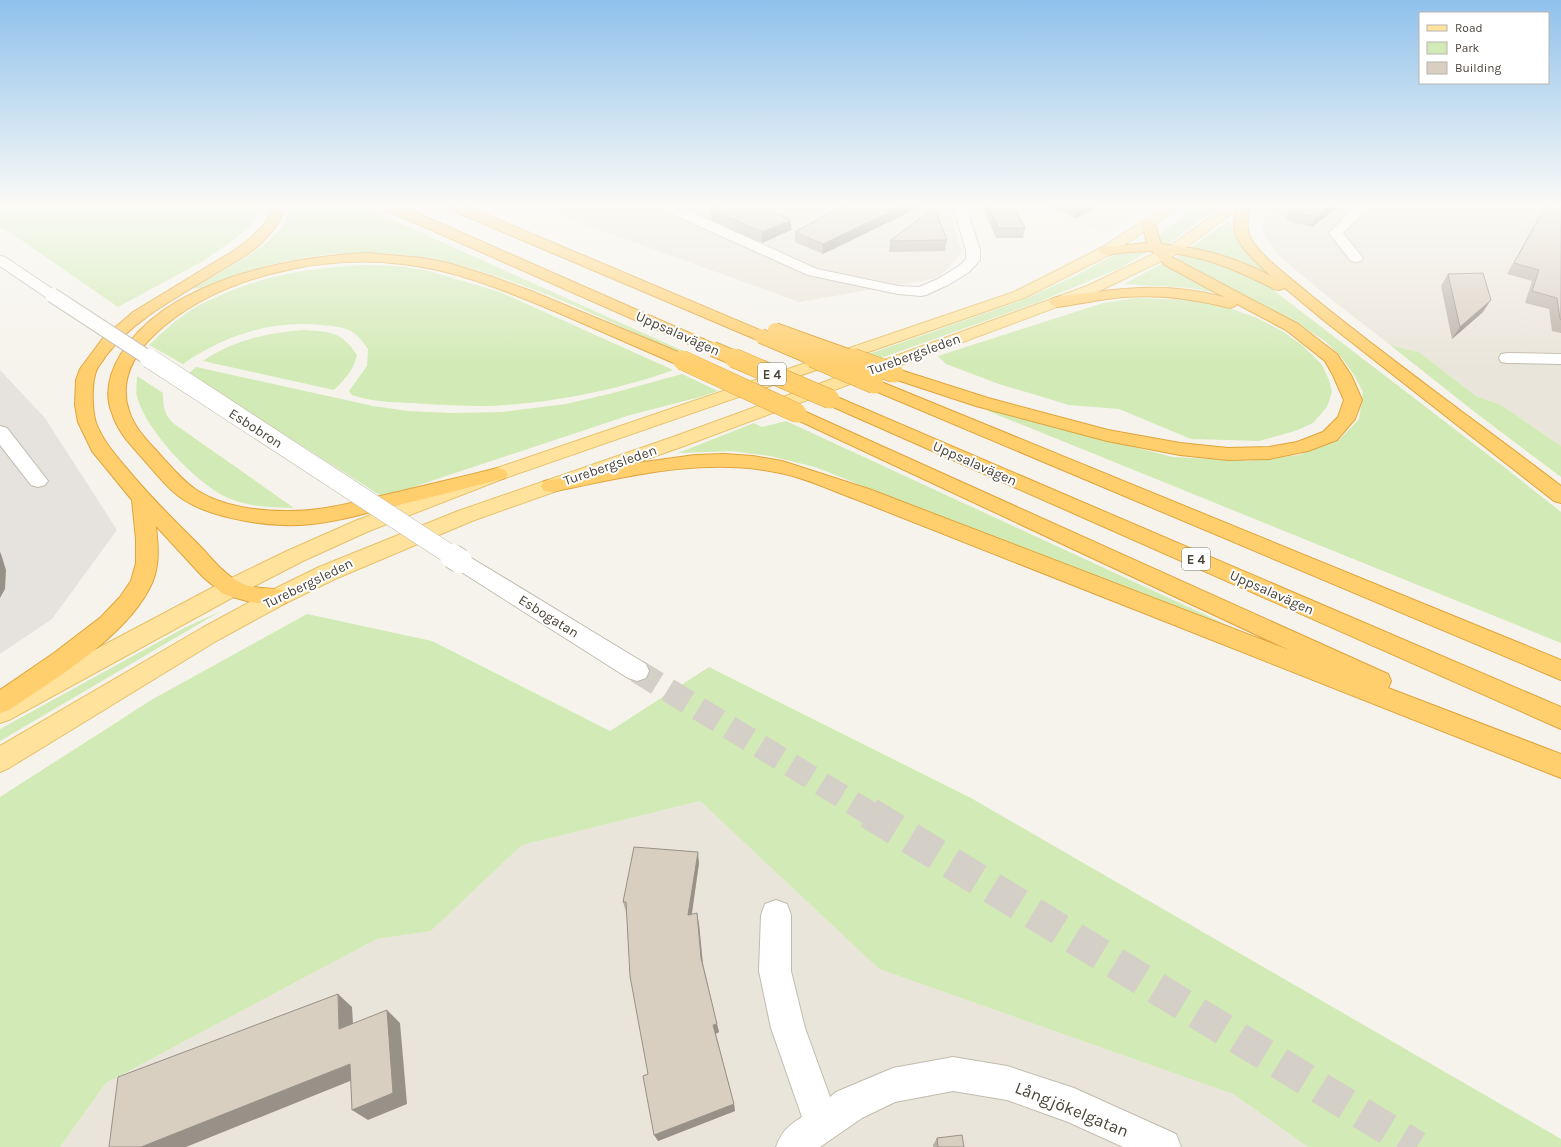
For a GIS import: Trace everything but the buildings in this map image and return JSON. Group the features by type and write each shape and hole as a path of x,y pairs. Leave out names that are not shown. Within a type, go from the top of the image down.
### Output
{"highway":[{"path":"229,260 138,315 109,340 88,369 84,390 84,405 87,422 99,447 142,500 211,571 231,588 250,594 278,597"},
{"path":"343,260 305,263 269,270 232,281 205,293 158,322 128,353 121,368 116,386 118,405 124,423 141,445 174,482 198,500 234,511 270,517 313,517 354,510 498,474"},
{"path":"406,260 466,272 503,284 682,360 1561,766"},
{"name":"Uppsalavägen","path":"510,260 1561,718"},
{"name":"Uppsalavägen","path":"582,260 768,333 874,384 1561,670"},
{"path":"768,333 982,402 1107,435 1180,448 1228,454 1269,453 1301,447 1330,436 1346,419 1353,400 1342,375 1331,358 1292,327 1167,260"},
{"path":"1218,260 1256,273 1327,316"},
{"path":"1263,260 1327,316 1561,496"},
{"path":"1057,302 1132,292 1162,292 1218,300 1266,314"},
{"path":"551,486 639,468 684,462 712,460 747,462 781,467 862,494 1561,766"},
{"path":"0,703 89,641 112,621 130,602 148,565 142,500"}],"main road":[{"name":"Turebergsleden","path":"0,712 231,588 295,556 362,526 498,474 1019,294 1089,260"},
{"name":"Turebergsleden","path":"0,760 210,634 278,597 327,573 382,549 466,516 677,442 1092,289 1143,260"}],"street":[{"name":"Esbobron","path":"0,260 460,560"},
{"path":"785,260 813,272 898,290 921,292 943,282 964,269 973,260"},
{"path":"1507,358 1561,359"},
{"path":"0,432 38,481"},
{"name":"Esbogatan","path":"460,560 637,671"},
{"path":"776,915 775,971 788,1028 822,1124"},
{"name":"Långjökelgatan","path":"794,1147 801,1139 849,1105 893,1086 953,1074 1007,1083 1074,1106 1163,1147"}],"shaded area":[{"path":"682,260 955,260 939,278 799,302"},
{"path":"1284,260 1561,260 1561,446 1501,405 1476,396 1419,352 1390,345 1322,292"},
{"path":"0,370 45,418 117,530 52,619 0,654"},
{"path":"700,801 879,969 1233,1094 1308,1147 60,1147 106,1083 377,939 431,931 522,845"}],"green space":[{"path":"49,260 206,260 205,260 118,307"},
{"path":"241,260 294,260 236,275 209,287 198,289 193,288"},
{"path":"429,260 481,260 690,354 686,356 558,299 515,282 471,269"},
{"path":"1105,260 1135,260 1120,268 1041,301 878,359 866,355 1023,300 1075,276"},
{"path":"1176,260 1205,260 1211,261 1237,270 1268,286 1561,512 1561,643 988,411 988,409 991,409 1173,457 1248,461 1299,455 1339,440 1359,419 1363,392 1354,375 1342,358 1325,341 1297,323"},
{"path":"1236,260 1254,260 1266,270 1264,271"},
{"path":"1163,263 1216,293 1190,288 1124,284"},
{"path":"367,265 397,266 425,270 500,292 673,370 630,384 558,399 510,405 440,405 382,401 352,395 349,391 367,366 368,349 354,333 339,327 303,324 267,327 215,345 183,364 149,345 175,322 193,309 239,288 293,273"},
{"path":"1136,298 1189,300 1221,305 1257,318 1282,331 1302,345 1322,365 1329,380 1332,392 1327,407 1313,423 1295,431 1259,441 1191,439 1119,409 1069,405 999,384 946,364 938,356 1103,303"},
{"path":"303,330 321,331 334,334 346,341 357,355 348,374 334,390 203,361 226,348 251,339 276,333"},
{"path":"1390,345 1419,352 1476,396 1501,405 1561,446 1561,477 1476,413"},
{"path":"196,367 373,406 408,411 452,413 503,412 566,404 682,374 718,391 630,415 383,497 188,374"},
{"path":"137,376 163,393 165,409 173,423 294,508 255,505 233,500 220,494 191,472 164,443 144,414 137,397"},
{"path":"786,421 1249,635 1248,638 815,467 770,456 732,451 678,453 754,423 762,427"},
{"path":"221,611 0,741 0,729 184,628"},
{"path":"307,614 432,641 610,731 709,667 971,798 1561,1139 1561,1147 1308,1147 1233,1094 879,969 700,801 522,845 431,931 377,939 106,1083 60,1147 0,1147 0,797 153,699"}],"tunnel":[{"path":"637,671 871,814"},
{"path":"869,813 1417,1147"}]}
